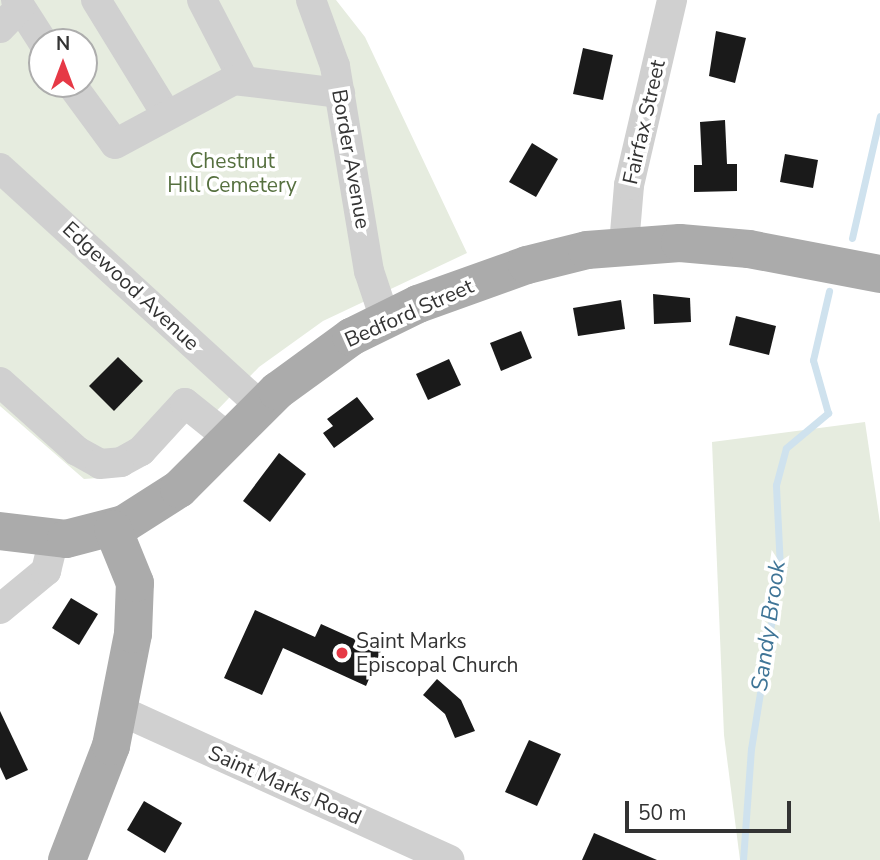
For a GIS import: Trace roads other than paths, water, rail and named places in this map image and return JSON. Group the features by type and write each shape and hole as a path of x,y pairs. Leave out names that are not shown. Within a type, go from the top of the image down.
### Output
{"main road":[{"name":"Bedford Street","path":"0,531 54,539 113,529 179,489 261,406 317,359 385,319 527,265 624,245 748,249 880,274"},
{"path":"66,860 98,785 119,710 136,596 113,529"}],"street":[{"path":"96,0 166,114"},
{"path":"202,0 243,79"},
{"name":"Border Avenue","path":"311,0 329,44 340,93 369,271 385,319"},
{"name":"Fairfax Street","path":"624,245 629,185 672,0"},
{"path":"12,12 29,28"},
{"path":"81,98 115,144 223,83 243,79 340,93"},
{"name":"Edgewood Avenue","path":"0,167 261,406"},
{"path":"0,382 77,451 100,464 121,462 141,451 185,403 230,439"},
{"path":"0,609 46,570 54,539"},
{"name":"Saint Marks Road","path":"119,710 450,860"}],"waterway":[{"name":"Sandy Brook","path":"852,238 880,116"},
{"name":"Sandy Brook","path":"743,860 751,749 780,568 776,485 786,448 828,413 813,360 829,291"}],"place":[{"name":"Saint Marks Episcopal Church","path":"342,653"}],"park label":[{"name":"Chestnut Hill Cemetery","path":"232,173"}]}
